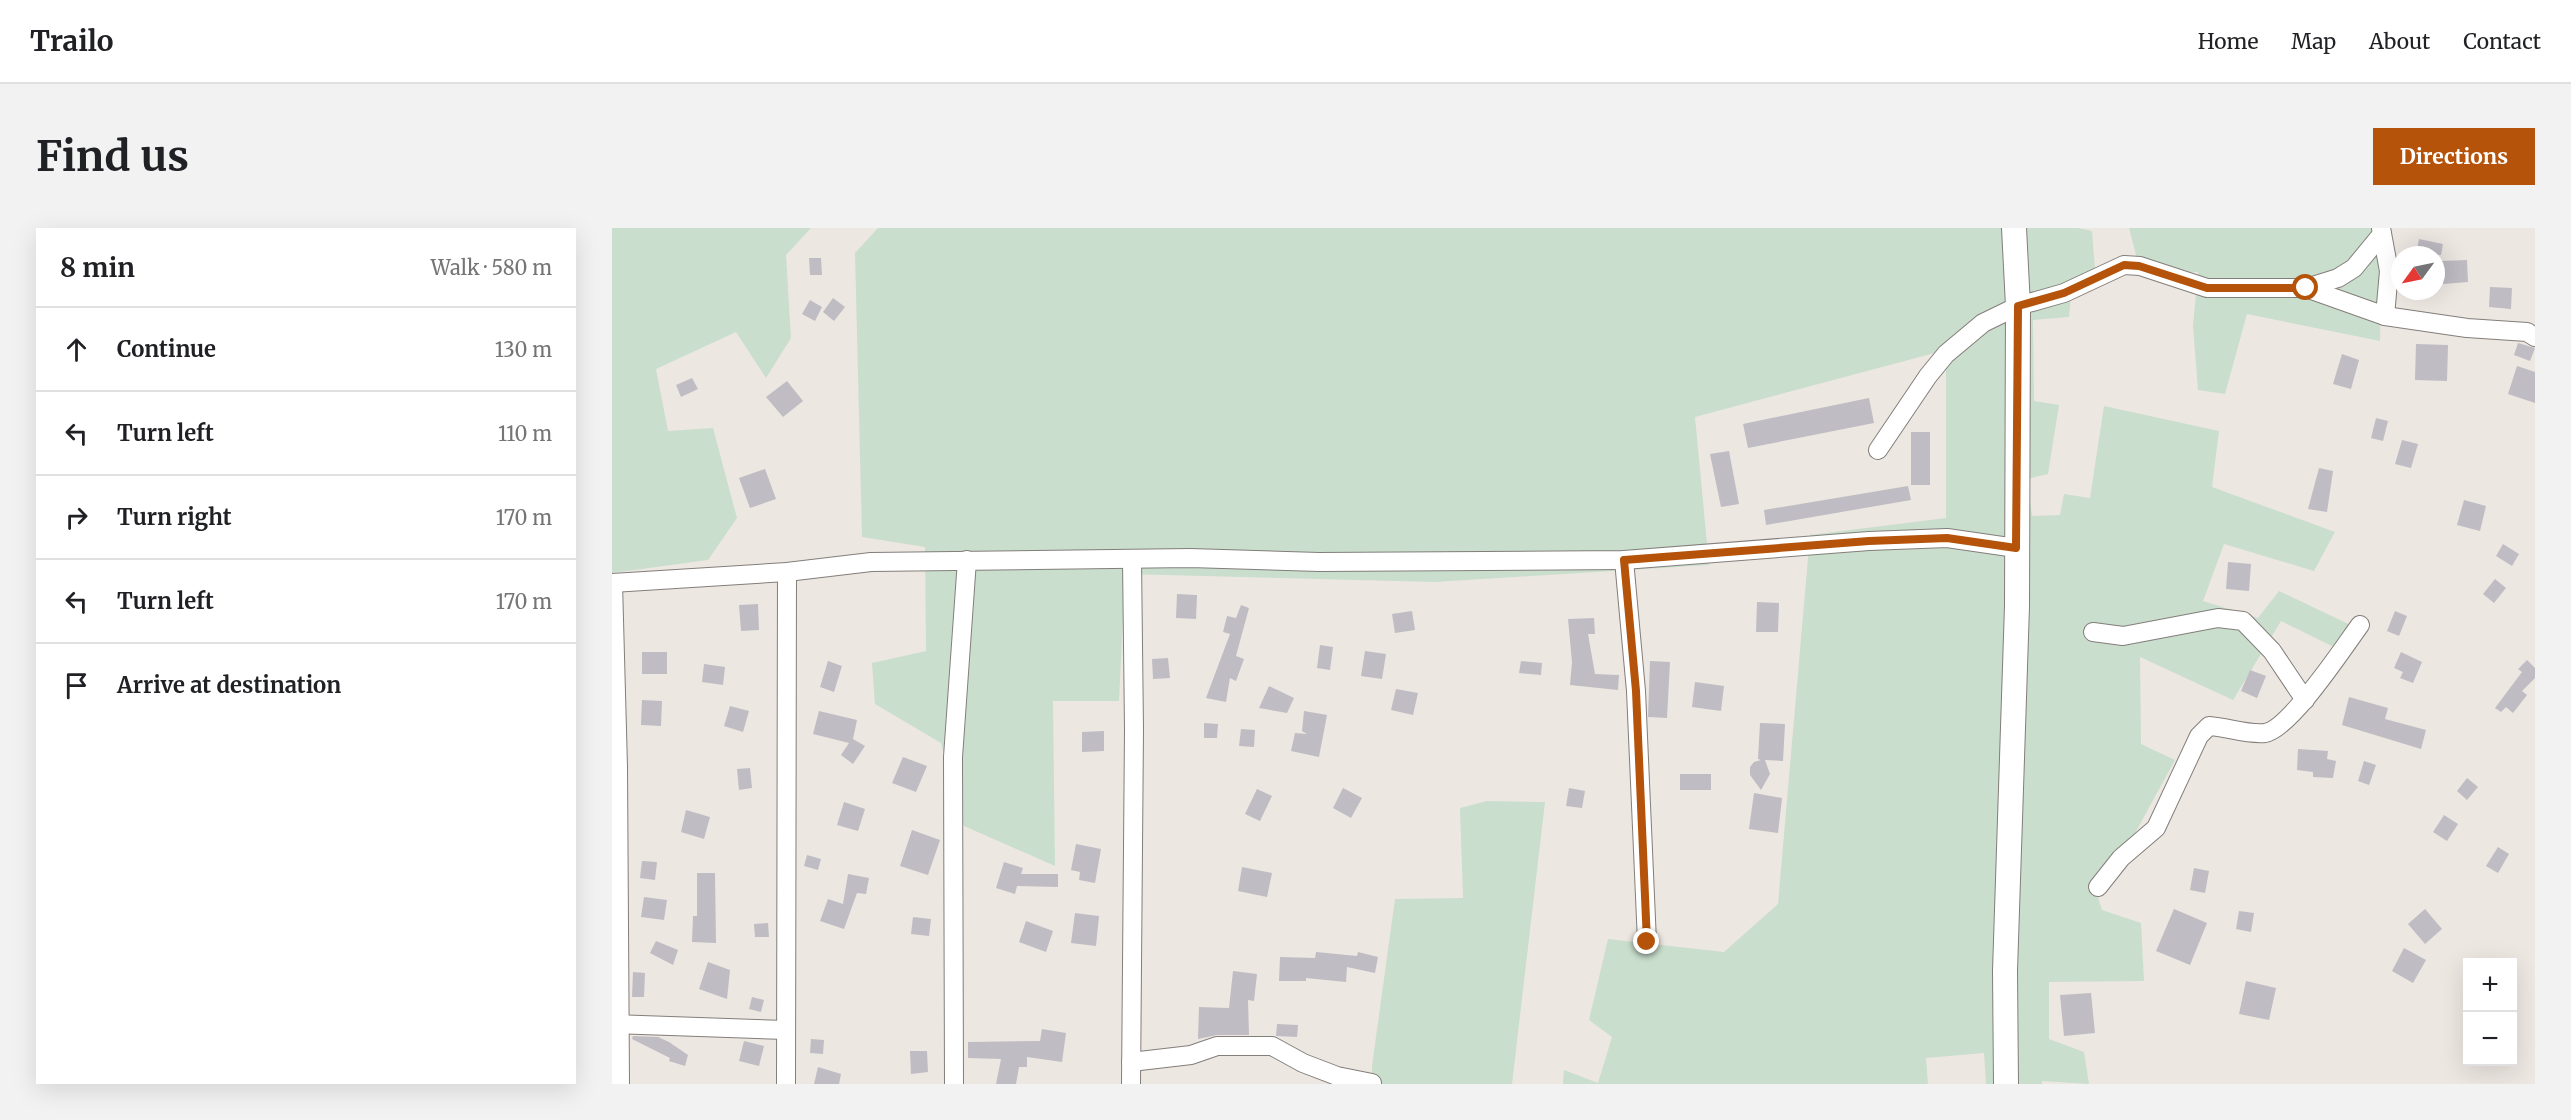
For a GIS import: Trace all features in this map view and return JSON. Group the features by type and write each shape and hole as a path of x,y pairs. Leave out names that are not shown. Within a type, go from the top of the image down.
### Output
{"main road":[{"path":"2006,1084 2005,971 2017,606 2018,306 2014,228"}],"street":[{"path":"1878,450 1946,354 1983,323 2018,306 2064,293 2124,265 2139,266 2207,288 2306,288 2338,279 2354,268 2382,231"},
{"path":"2382,231 2389,272 2385,316"},
{"path":"2306,288 2385,316 2467,328 2527,332 2535,337"},
{"path":"620,1084 616,1025 613,583 787,572 871,562 1190,558 1319,562 1624,560 1869,541 1947,538 2016,548"},
{"path":"954,1084 953,757 967,560"},
{"path":"1131,1084 1134,729 1132,560"},
{"path":"1624,560 1636,691 1647,942"},
{"path":"786,1084 787,572"},
{"path":"2093,632 2123,636 2218,618 2243,621 2272,651 2305,700"},
{"path":"2097,887 2121,858 2156,828 2199,736 2209,726 2263,733 2274,730 2305,700 2360,626"},
{"path":"616,1025 786,1030"},
{"path":"1131,1062 1191,1055 1217,1046 1272,1046 1303,1063 1337,1076 1372,1083"}],"green space":[{"path":"612,228 811,228 786,255 791,338 766,378 736,332 656,369 668,431 713,428 737,518 708,560 612,573"},
{"path":"878,228 2078,228 2092,231 2096,282 2072,281 2069,317 2033,320 2034,401 2059,405 2048,474 2027,479 2032,516 2060,515 2064,494 2090,498 2104,406 2219,431 2212,487 2335,532 2314,571 2224,544 2203,601 2258,618 2279,591 2363,631 2348,654 2281,621 2233,700 2140,657 2141,744 2175,760 2134,835 2093,882 2102,910 2141,923 2144,981 2049,982 2049,1039 2084,1052 2089,1084 2042,1081 2042,1084 1986,1084 1984,1053 1926,1058 1928,1084 1563,1084 1564,1070 1598,1083 1612,1037 1589,1020 1608,939 1724,952 1778,904 1810,535 1946,518 1946,350 1695,417 1709,565 1435,582 1125,574 1119,701 1053,701 1055,866 964,826 941,743 875,704 872,663 926,651 925,547 862,537 855,253"},
{"path":"2129,228 2382,228 2380,341 2247,314 2225,394 2198,390 2193,326 2198,272 2141,274"},
{"path":"1487,801 1545,802 1512,1084 1372,1084 1372,1066 1395,899 1463,898 1460,808"}],"building":[{"path":"2419,239 2443,244 2443,246 2418,246"},
{"path":"809,258 821,258 822,275 810,275"},
{"path":"2467,260 2468,282 2445,284 2445,261"},
{"path":"2490,287 2512,288 2511,309 2489,307"},
{"path":"833,298 845,307 834,321 823,312"},
{"path":"810,300 822,307 815,321 802,314"},
{"path":"2518,343 2535,348 2530,361 2514,355"},
{"path":"2416,344 2448,345 2447,381 2415,380"},
{"path":"2342,354 2359,360 2351,389 2333,384"},
{"path":"2517,366 2535,372 2535,403 2508,394"},
{"path":"692,378 698,389 681,397 676,385"},
{"path":"787,381 803,401 783,417 766,397"},
{"path":"1869,398 1874,423 1748,448 1743,424"},
{"path":"2376,418 2388,421 2383,441 2371,438"},
{"path":"1911,432 1930,432 1930,485 1911,485"},
{"path":"2402,440 2418,444 2411,468 2395,464"},
{"path":"1729,451 1739,504 1721,507 1710,454"},
{"path":"2319,468 2333,471 2327,512 2308,509"},
{"path":"765,469 776,499 750,508 739,478"},
{"path":"1908,486 1911,500 1766,525 1764,510"},
{"path":"2464,500 2486,506 2480,531 2457,525"},
{"path":"2503,544 2519,554 2512,566 2496,556"},
{"path":"2228,562 2251,564 2249,591 2226,589"},
{"path":"2495,579 2506,588 2494,603 2483,594"},
{"path":"1177,594 1197,595 1196,619 1176,618"},
{"path":"1757,602 1779,603 1778,632 1756,632"},
{"path":"758,604 759,630 741,631 739,605"},
{"path":"1241,605 1249,608 1236,656 1244,659 1236,681 1230,678 1226,702 1206,698 1230,634 1223,632 1227,616 1236,618"},
{"path":"1412,611 1415,630 1395,633 1392,614"},
{"path":"2395,611 2407,616 2399,636 2387,631"},
{"path":"1594,618 1595,634 1588,634 1595,674 1619,675 1618,690 1570,685 1572,662 1568,619"},
{"path":"1320,645 1333,647 1330,670 1317,668"},
{"path":"1365,651 1386,654 1382,679 1361,676"},
{"path":"642,652 667,652 667,674 642,674"},
{"path":"2401,652 2422,662 2413,683 2400,678 2403,672 2394,668"},
{"path":"1168,658 1170,678 1153,679 1152,659"},
{"path":"2527,660 2535,668 2535,678 2522,691 2527,695 2513,713 2506,707 2501,712 2495,708 2522,672 2518,669"},
{"path":"828,661 842,666 834,692 820,687"},
{"path":"1521,661 1542,663 1541,675 1519,673"},
{"path":"1650,661 1670,662 1667,718 1648,717"},
{"path":"704,664 725,667 723,685 702,682"},
{"path":"2250,670 2266,676 2257,698 2241,691"},
{"path":"1695,682 1724,686 1721,711 1692,707"},
{"path":"1269,686 1294,698 1287,713 1259,708"},
{"path":"1396,689 1418,693 1413,715 1391,710"},
{"path":"2349,697 2388,708 2385,719 2426,730 2421,749 2342,725"},
{"path":"642,700 662,701 661,726 641,725"},
{"path":"730,706 749,711 743,732 724,726"},
{"path":"819,711 857,720 853,739 865,746 853,764 841,755 849,743 813,734"},
{"path":"1304,711 1327,715 1319,757 1291,751 1295,733 1307,734 1302,731"},
{"path":"1204,723 1218,724 1217,738 1204,738"},
{"path":"1760,723 1785,724 1783,761 1765,760 1770,774 1761,790 1750,775 1750,767 1754,762 1761,760 1758,759"},
{"path":"1241,729 1255,730 1254,747 1239,746"},
{"path":"1104,731 1104,751 1082,752 1082,732"},
{"path":"2298,749 2328,751 2327,759 2336,761 2333,778 2313,777 2313,772 2297,770"},
{"path":"903,757 927,766 916,792 892,783"},
{"path":"2364,761 2376,765 2369,785 2358,781"},
{"path":"750,768 752,788 739,790 737,769"},
{"path":"1680,774 1711,774 1711,790 1680,790"},
{"path":"2467,778 2478,787 2467,800 2457,791"},
{"path":"1343,788 1362,798 1351,818 1333,808"},
{"path":"1569,788 1585,791 1582,808 1566,806"},
{"path":"1257,789 1272,796 1260,821 1245,814"},
{"path":"1754,793 1782,798 1778,833 1749,829"},
{"path":"844,802 865,809 858,831 837,825"},
{"path":"686,810 710,817 704,839 681,832"},
{"path":"2444,815 2458,824 2447,841 2433,832"},
{"path":"912,830 940,840 928,875 900,866"},
{"path":"1076,844 1101,849 1095,883 1079,880 1080,872 1071,870"},
{"path":"2498,847 2509,854 2498,873 2486,866"},
{"path":"807,855 821,859 818,870 804,866"},
{"path":"642,861 657,862 655,880 640,878"},
{"path":"1004,862 1023,868 1021,874 1058,874 1058,887 1017,886 1015,894 996,888"},
{"path":"1242,867 1272,873 1267,897 1238,891"},
{"path":"2194,868 2209,871 2205,893 2190,890"},
{"path":"697,873 715,873 716,943 692,942 693,916 697,916"},
{"path":"848,874 869,878 866,894 857,893 844,929 820,921 828,899 843,904"},
{"path":"644,897 667,900 664,920 641,917"},
{"path":"2174,909 2207,923 2190,965 2156,951"},
{"path":"2425,909 2442,929 2425,944 2408,924"},
{"path":"2239,911 2254,913 2251,932 2236,929"},
{"path":"1075,913 1099,916 1096,946 1071,943"},
{"path":"913,917 931,919 929,936 911,934"},
{"path":"1026,921 1053,931 1046,952 1019,942"},
{"path":"768,923 769,937 755,937 754,924"},
{"path":"656,941 678,950 673,965 650,953"},
{"path":"2404,948 2426,960 2413,983 2392,971"},
{"path":"1316,952 1357,956 1358,952 1378,957 1375,973 1347,967 1346,982 1306,978 1306,981 1279,981 1280,957 1315,958"},
{"path":"708,962 730,970 727,999 699,989"},
{"path":"1233,971 1257,974 1254,1001 1248,1000 1249,1035 1217,1035 1198,1039 1199,1007 1229,1008"},
{"path":"633,972 645,973 644,997 632,997"},
{"path":"2246,981 2276,988 2269,1020 2239,1014"},
{"path":"2091,993 2095,1033 2064,1036 2060,995"},
{"path":"752,997 764,1000 761,1012 749,1009"},
{"path":"1277,1024 1298,1025 1297,1037 1276,1036"},
{"path":"1042,1029 1066,1033 1062,1062 1027,1057 1027,1067 1019,1067 1016,1084 996,1084 1001,1059 968,1058 968,1042 1040,1041"},
{"path":"633,1036 658,1037 669,1042 688,1055 685,1066 669,1061 670,1058 632,1039"},
{"path":"811,1039 824,1040 823,1054 810,1053"},
{"path":"744,1041 764,1046 759,1066 739,1061"},
{"path":"910,1051 927,1051 928,1072 911,1074"},
{"path":"818,1067 841,1074 839,1084 814,1084"}],"route":[{"path":"1647,942 1636,691 1624,560 1869,541 1947,538 2016,548 2018,306 2064,293 2124,265 2139,266 2207,288 2306,288"}]}
